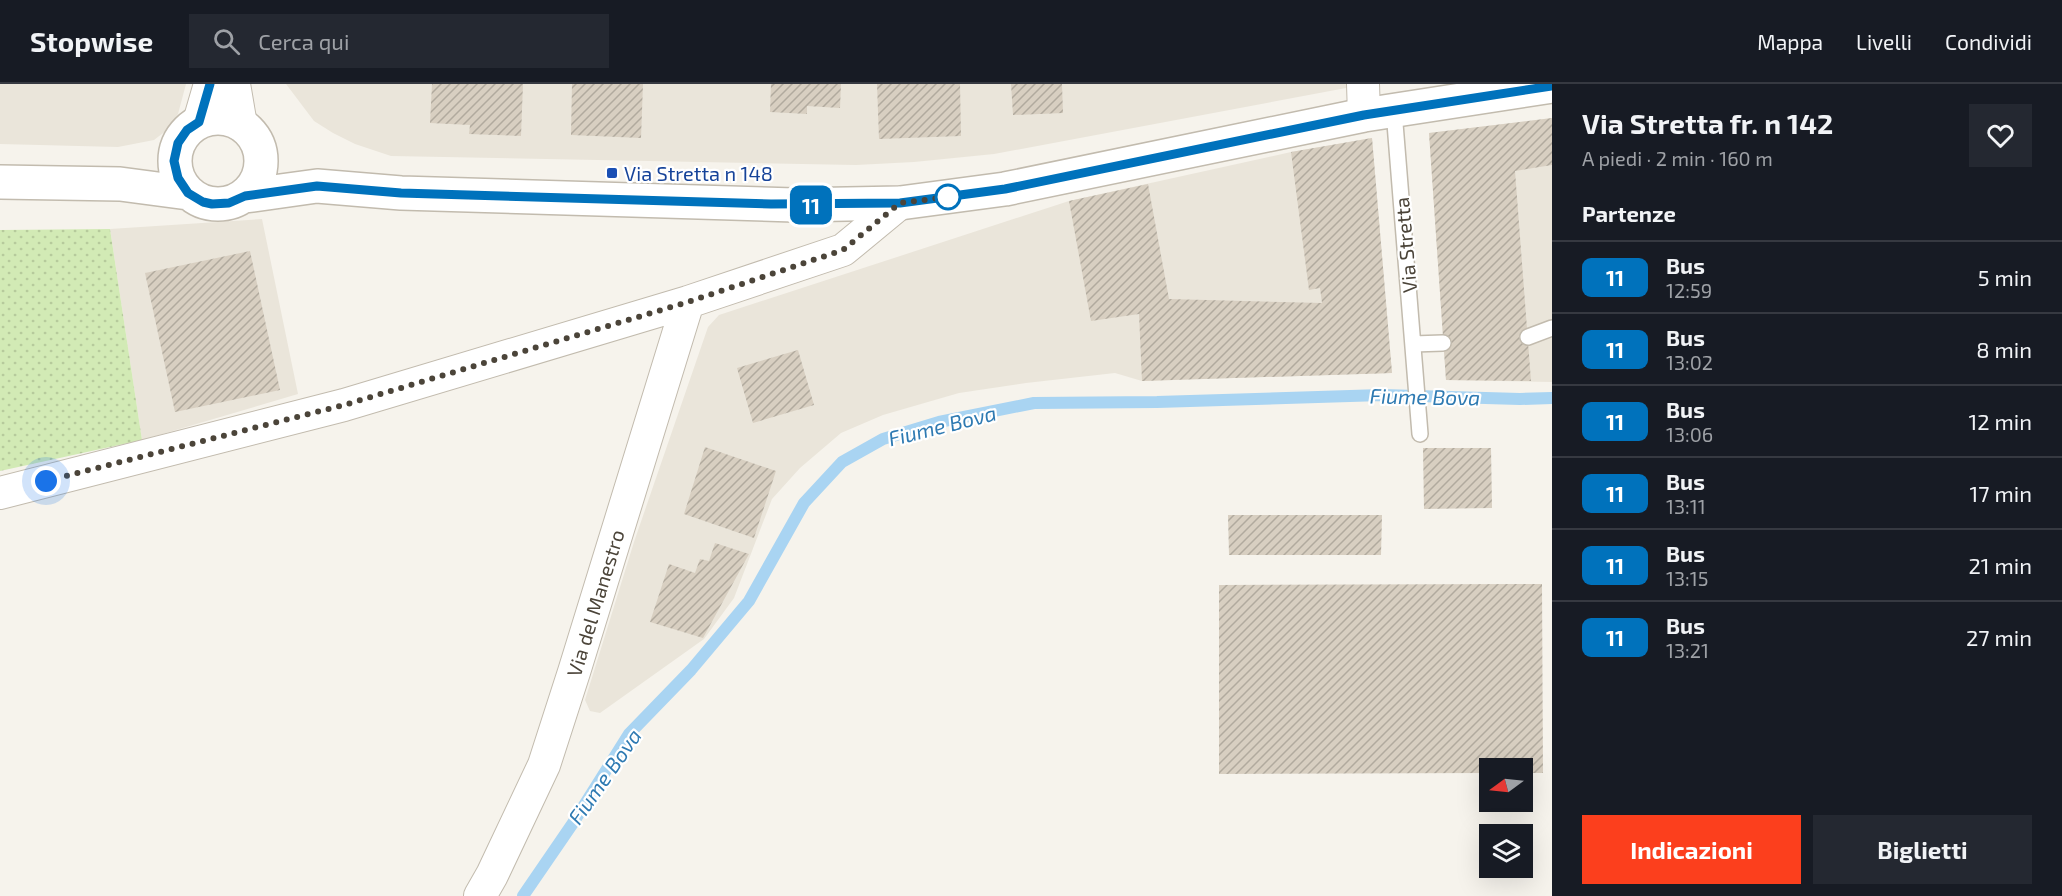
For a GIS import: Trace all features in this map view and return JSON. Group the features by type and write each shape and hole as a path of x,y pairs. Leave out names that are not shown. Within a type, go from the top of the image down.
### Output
{"street":[{"path":"188,193 178,178 174,161 210,84"},
{"path":"234,84 241,124"},
{"path":"0,182 120,183 188,193 203,202 220,205 245,196 317,186 401,193 723,203 794,205 900,203 1005,189 1374,104 1478,91 1552,86"},
{"path":"120,183 189,133 221,117 241,124 253,136 260,151 261,167 256,183 245,196"},
{"path":"260,151 317,186"},
{"path":"0,493 344,405 688,302 843,250 900,203"},
{"name":"Via del Manestro","path":"480,896 544,765 688,302"}],"lane":[{"name":"Via Stretta","path":"1374,104 1413,344 1420,434"},
{"path":"1528,337 1552,328"},
{"path":"1413,344 1443,343"}],"shaded area":[{"path":"0,84 186,84 178,114 167,130 154,140 118,147 0,144"},
{"path":"286,84 1346,84 1346,88 994,154 856,165 391,156 355,144 314,121"},
{"path":"1552,118 1552,382 1446,380 1429,133"},
{"path":"1372,138 1392,373 1142,381 1115,373 959,393 883,415 841,433 800,468 772,499 734,598 704,639 600,713 590,711 585,700 634,542 708,327 719,315 1069,201 1291,152"},
{"path":"262,219 298,394 142,440 110,229"}],"green space":[{"path":"110,229 142,440 0,471 0,230"}],"building":[{"path":"432,84 523,84 521,136 469,134 470,125 430,123"},
{"path":"572,84 643,84 641,138 571,135"},
{"path":"771,84 841,84 840,108 807,106 807,114 770,112"},
{"path":"877,84 960,84 961,136 879,139"},
{"path":"1011,84 1062,84 1063,113 1013,115"},
{"path":"1552,118 1552,165 1515,171 1531,381 1446,380 1429,133"},
{"path":"1372,138 1392,373 1142,381 1139,314 1091,321 1069,201 1148,184 1169,299 1322,303 1320,288 1309,290 1291,152"},
{"path":"250,251 280,390 175,412 145,273"},
{"path":"798,350 814,405 753,423 737,368"},
{"path":"705,447 776,471 754,538 684,514"},
{"path":"1423,448 1491,448 1492,508 1424,509"},
{"path":"1228,515 1382,515 1381,555 1229,555"},
{"path":"715,543 749,554 703,638 650,622 669,564 695,573 700,559 709,561"},
{"path":"1542,584 1543,773 1533,773 1533,758 1479,758 1479,773 1219,774 1219,585"}],"waterway":[{"name":"Fiume Bova","path":"523,896 573,823 629,734 691,670 749,601 804,503 842,462 883,439 939,422 1034,403 1157,402 1382,395 1552,398"}],"bus line":[{"name":"11","path":"210,84 199,122 187,130 178,143 174,161 178,178 188,193 203,202 220,205 245,196 317,186 401,193 794,205 900,203 1005,189 1364,115 1552,86"}],"place":[{"name":"Via Stretta n 148","path":"612,173"}],"route":[{"path":"46,481 344,405 688,302 843,250 900,203 948,197"}]}
